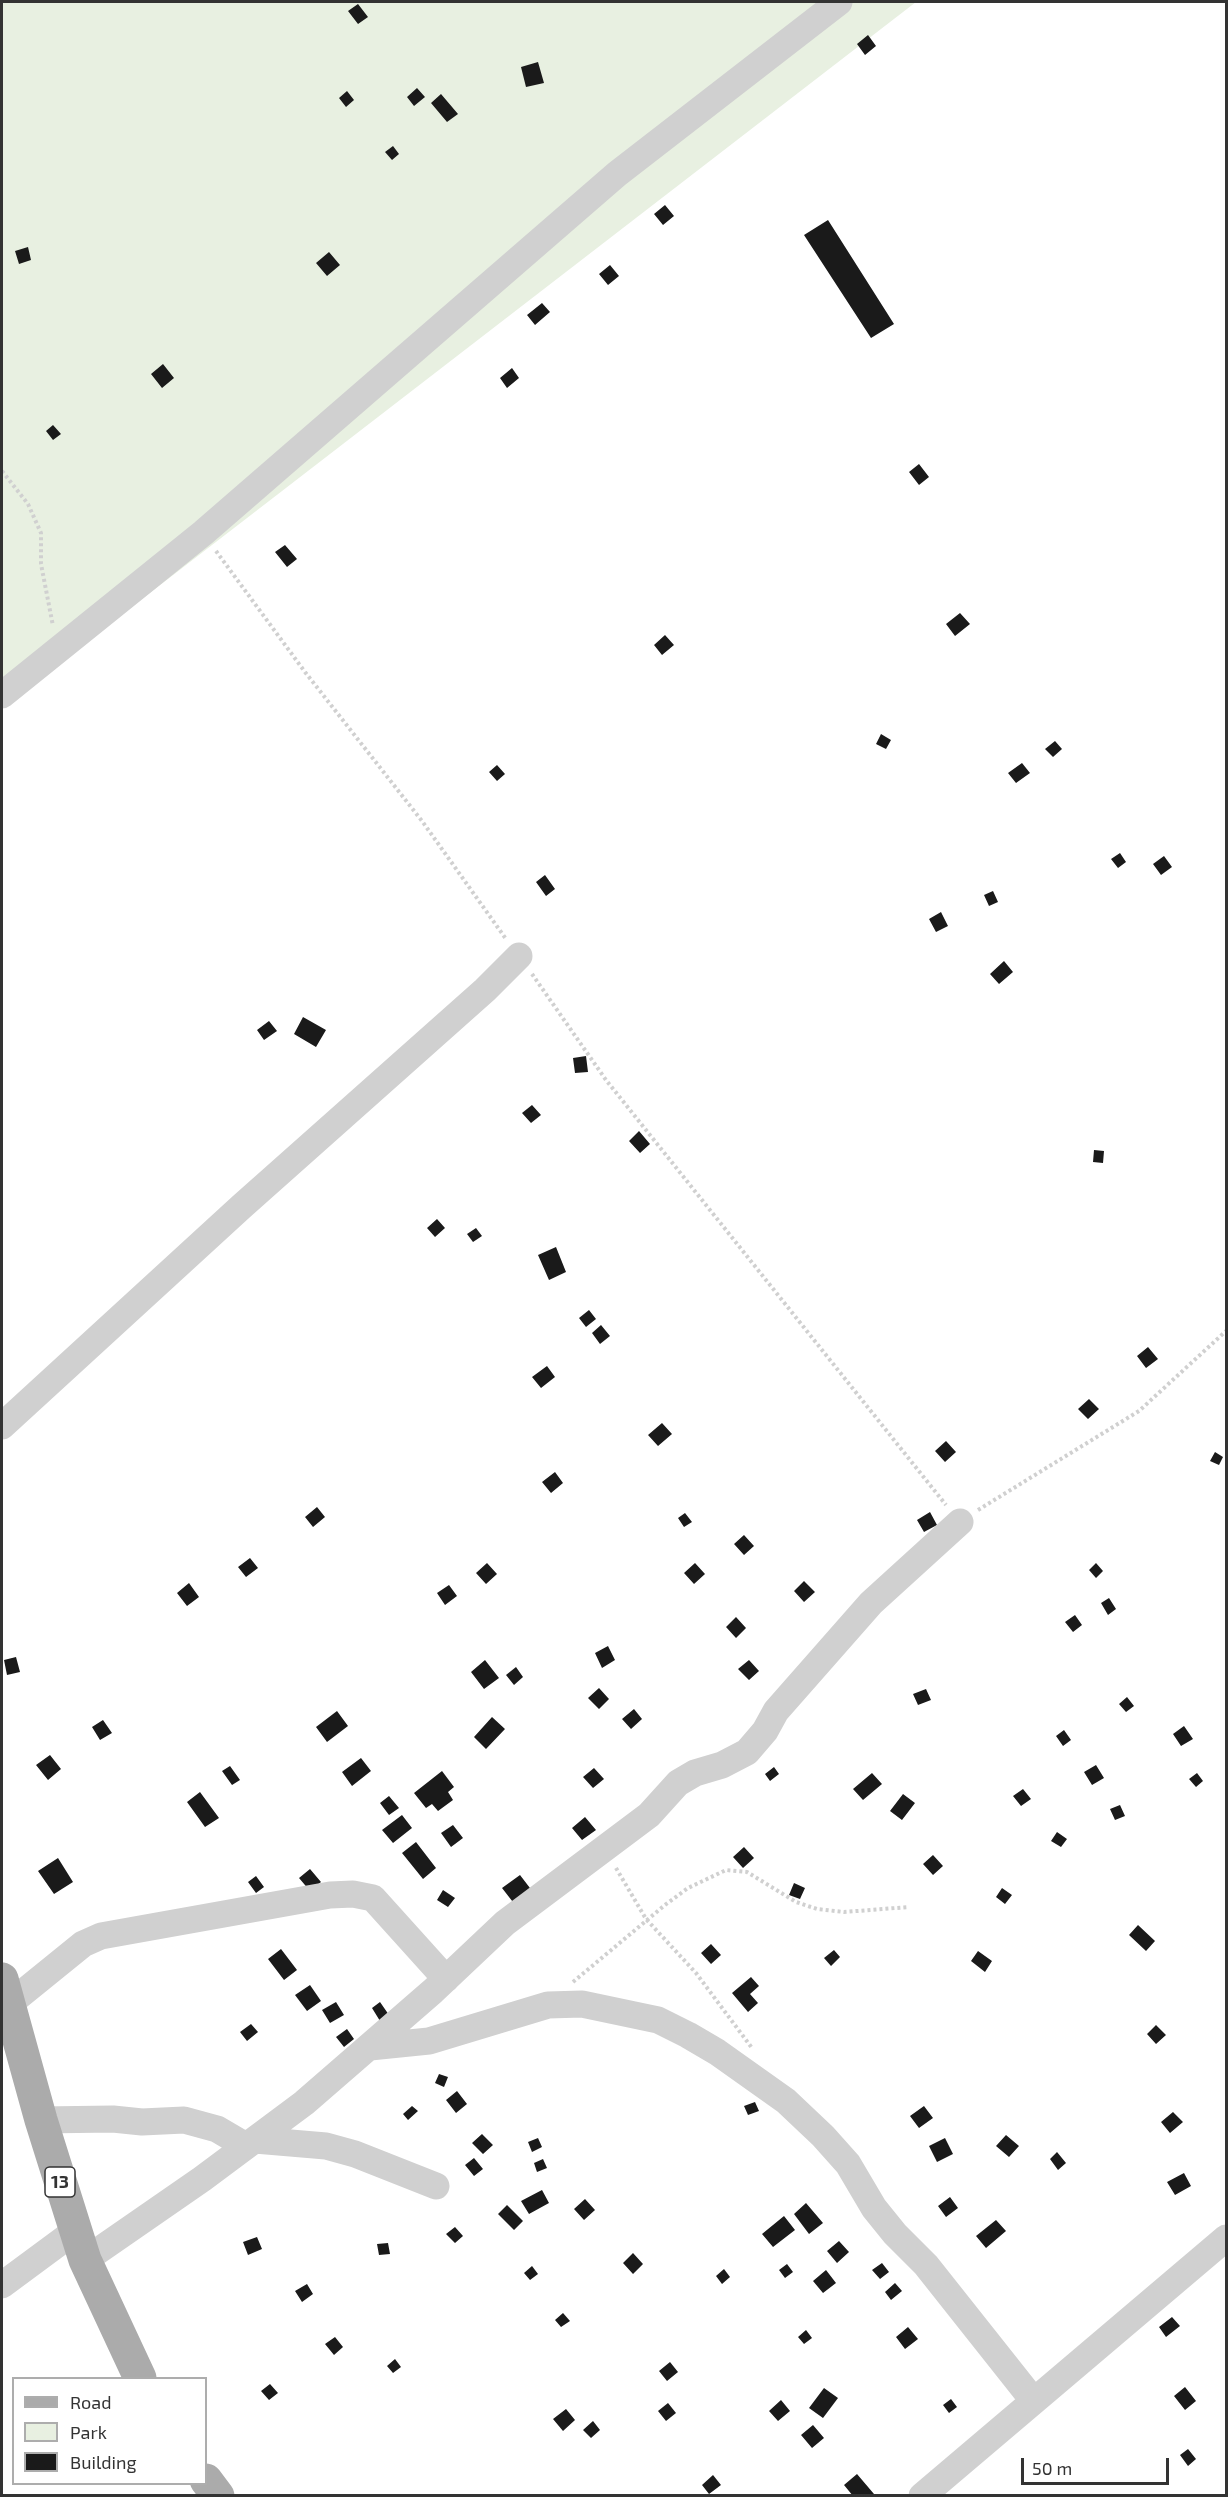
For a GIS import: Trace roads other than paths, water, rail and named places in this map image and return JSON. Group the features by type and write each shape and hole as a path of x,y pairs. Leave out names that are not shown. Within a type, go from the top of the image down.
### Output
{"main road":[{"name":"13","path":"5,1991 41,2120 80,2246 139,2377"},
{"path":"207,2481 218,2496"}],"street":[{"path":"2,695 203,533 617,174 839,2"},
{"path":"2,1426 241,1207 485,990 519,956"},
{"path":"2,2284 80,2246 250,2143 304,2103 370,2047 505,1923 649,1815 678,1784 694,1773 722,1765 747,1752 765,1731 776,1711 871,1603 960,1522"},
{"path":"5,1991 83,1944 101,1936 330,1895 353,1894 373,1898 446,1979"},
{"path":"370,2047 429,2041 548,2005 582,2004 658,2020 717,2052 786,2102 823,2136 849,2164 874,2208 895,2234 926,2265 1033,2400"},
{"path":"41,2120 113,2119 142,2122 184,2120 217,2129 250,2143 326,2146 356,2154 436,2186"},
{"path":"922,2496 1227,2238"}]}
